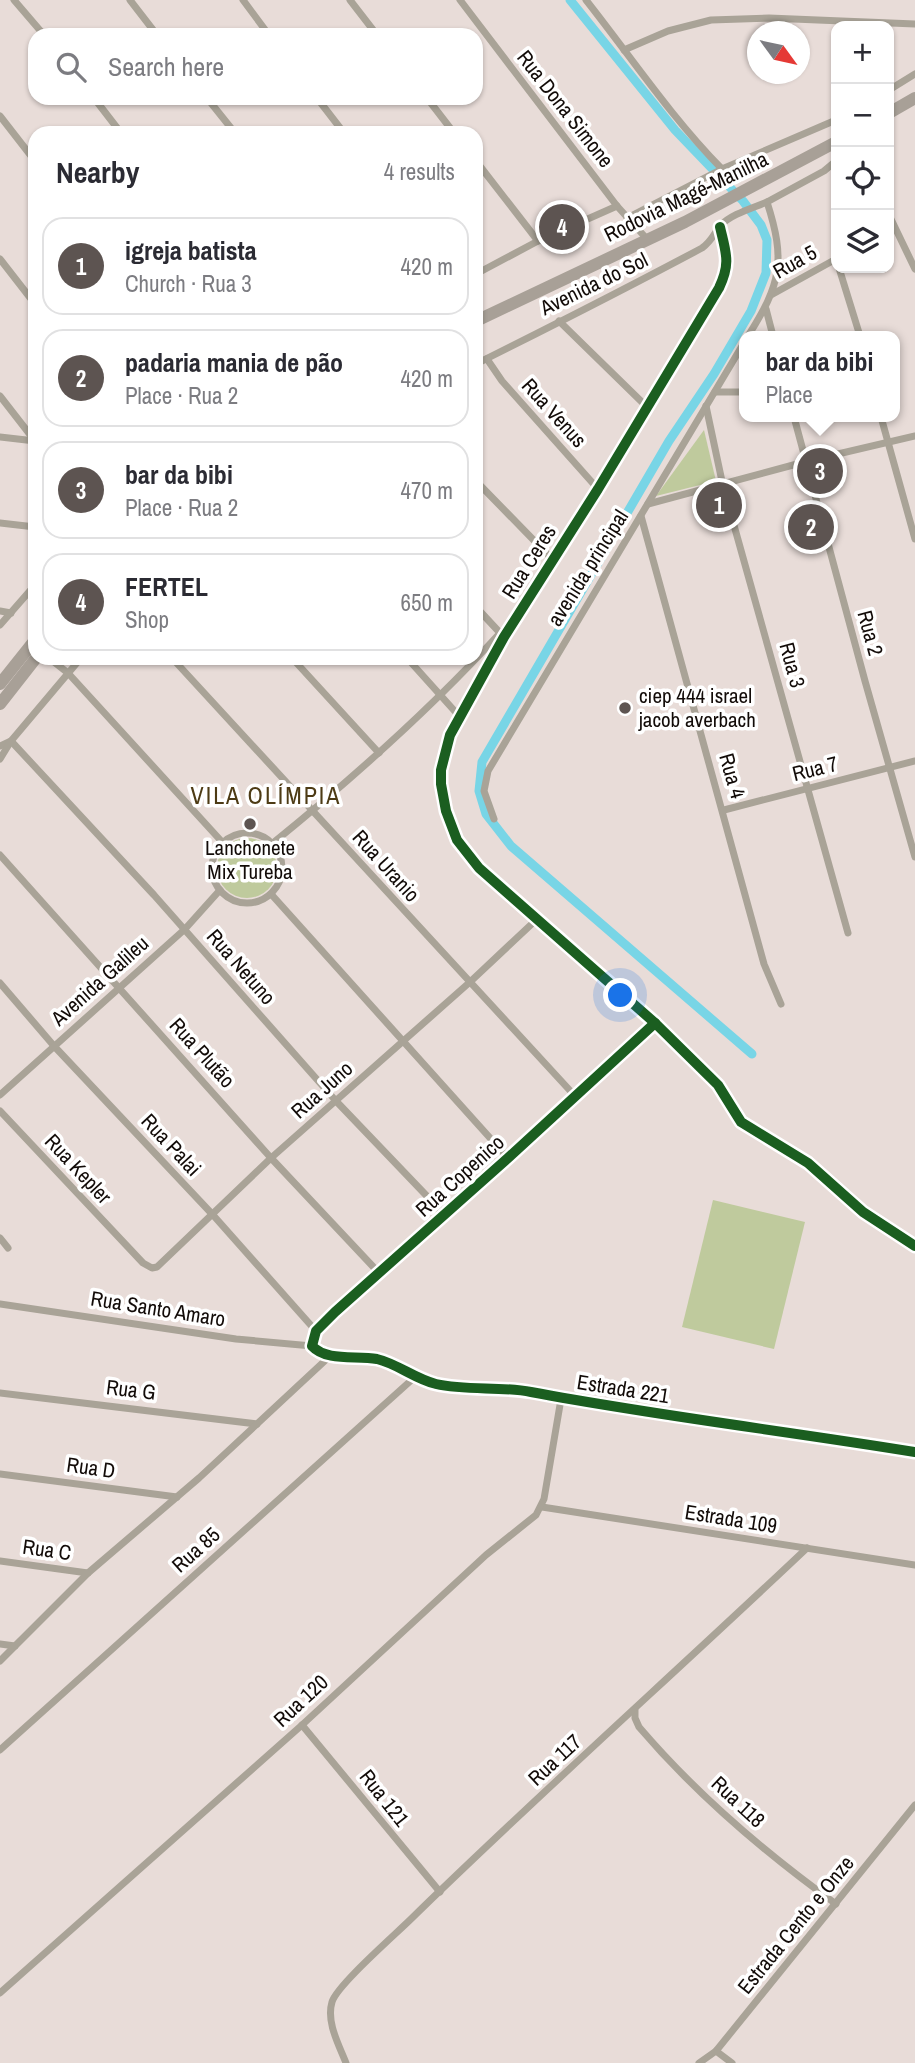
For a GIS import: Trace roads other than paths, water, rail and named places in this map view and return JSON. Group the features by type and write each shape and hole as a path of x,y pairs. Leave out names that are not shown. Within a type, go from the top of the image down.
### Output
{"highway":[{"path":"894,110 915,98"},
{"name":"Rodovia Magé-Manilha","path":"483,318 685,222 831,145"},
{"path":"0,684 28,649"},
{"path":"0,704 31,665"}],"street":[{"path":"14,0 38,28"},
{"path":"130,0 152,28"},
{"path":"243,0 265,28"},
{"path":"350,0 372,28"},
{"name":"Rua Dona Simone","path":"460,0 481,28"},
{"path":"586,0 719,170"},
{"path":"624,50 668,31 711,20 769,18 915,24"},
{"name":"Rua Dona Simone","path":"483,30 617,206 646,239"},
{"path":"894,87 915,74"},
{"path":"99,105 116,126"},
{"path":"212,105 229,126"},
{"path":"322,105 339,126"},
{"path":"432,105 448,126"},
{"path":"0,116 28,151"},
{"path":"627,218 719,170 831,122"},
{"path":"751,331 766,309 778,274 778,238 767,202 824,172 831,166"},
{"path":"483,170 538,241"},
{"name":"Avenida do Sol","path":"483,361 638,284 711,242 720,226 727,221 767,202"},
{"path":"483,270 538,241 617,206"},
{"name":"Rua Ceres","path":"720,226 727,261 723,279 598,489 502,635 450,735 441,769 441,784 451,824 467,856 503,891 655,1023 718,1085 745,1126 808,1163 863,1212 915,1246"},
{"path":"894,233 914,264"},
{"path":"0,259 28,295"},
{"name":"Rua 5","path":"771,295 831,262"},
{"path":"841,273 858,331"},
{"path":"766,309 772,331"},
{"path":"559,321 646,406"},
{"name":"avenida principal","path":"494,819 484,791 488,771 739,351"},
{"name":"Rua Venus","path":"487,359 520,403 598,489"},
{"path":"715,392 739,392"},
{"path":"0,396 28,432"},
{"name":"Rua 3","path":"706,406 723,486 848,933"},
{"name":"Rua 2","path":"796,422 915,857"},
{"path":"882,422 915,539"},
{"path":"648,505 808,461 915,436"},
{"path":"0,437 28,440"},
{"path":"483,488 553,561"},
{"name":"Rua 4","path":"641,516 724,810 764,964 781,1004"},
{"path":"0,523 28,526"},
{"path":"0,625 28,593"},
{"path":"0,611 11,613"},
{"path":"483,615 502,635 483,654"},
{"path":"58,665 223,843"},
{"path":"0,759 11,741 75,665"},
{"name":"Rua Uranio","path":"178,665 575,1096"},
{"path":"298,665 379,754"},
{"path":"413,665 460,716"},
{"path":"272,843 379,754 472,665"},
{"path":"0,746 11,741"},
{"name":"Rua Netuno","path":"11,741 185,929 336,1101 445,1215"},
{"name":"Rua 7","path":"724,810 915,761"},
{"path":"248,833 261,835 272,843 280,853 282,866 281,876 271,894 263,900 248,904 232,900 220,890 215,883 212,866 223,843 234,835 248,833"},
{"name":"Rua Plutão","path":"0,855 121,987 271,1158 379,1273"},
{"name":"Avenida Galileu","path":"0,1095 185,929 220,890"},
{"name":"Rua Copenico","path":"271,894 508,1158"},
{"name":"Rua Juno","path":"132,1251 147,1267 157,1267 271,1158 536,920"},
{"name":"Rua Palai","path":"0,983 54,1046 213,1215 316,1331"},
{"name":"Rua Copenico","path":"316,1331 655,1023"},
{"name":"Rua Kepler","path":"0,1111 132,1251"},
{"path":"0,1238 8,1248"},
{"name":"Rua Santo Amaro","path":"0,1304 236,1339 312,1346"},
{"path":"316,1331 312,1346 321,1354 330,1356"},
{"path":"0,1661 88,1573 177,1497 330,1356"},
{"name":"Estrada 221","path":"330,1356 356,1356 379,1360 416,1377 443,1385 531,1392 561,1399 915,1452"},
{"name":"Rua 85","path":"0,1750 416,1377"},
{"name":"Rua G","path":"0,1393 257,1424"},
{"path":"542,1507 561,1399"},
{"name":"Rua D","path":"0,1474 177,1497"},
{"name":"Estrada 109","path":"542,1507 915,1565"},
{"name":"Rua 120","path":"0,1993 302,1725 486,1555 537,1515 542,1507"},
{"name":"Rua 117","path":"346,2063 333,2029 332,2002 346,1983 439,1892 807,1548"},
{"name":"Rua C","path":"0,1561 88,1573"},
{"path":"0,1644 15,1646"},
{"name":"Rua 118","path":"635,1710 639,1727 714,1807 836,1904"},
{"name":"Rua 121","path":"302,1725 439,1892"},
{"name":"Estrada Cento e Onze","path":"699,2063 716,2051 915,1805"},
{"path":"716,2051 732,2063"}],"waterway":[{"path":"570,0 675,130 743,201 761,225 767,240 766,273 751,311 739,331"},
{"path":"739,331 669,441 482,762 479,791 486,814 511,846 752,1054"}],"place":[{"name":"FERTEL","path":"562,227"},
{"name":"bar da bibi","path":"820,471"},
{"name":"igreja batista","path":"719,505"},
{"name":"padaria mania de pão","path":"811,527"},
{"name":"ciep 444 israel jacob averbach","path":"625,708"},
{"name":"Lanchonete Mix Tureba","path":"250,824"}],"district":[{"name":"VILA OLÍMPIA","path":"266,796"}]}
